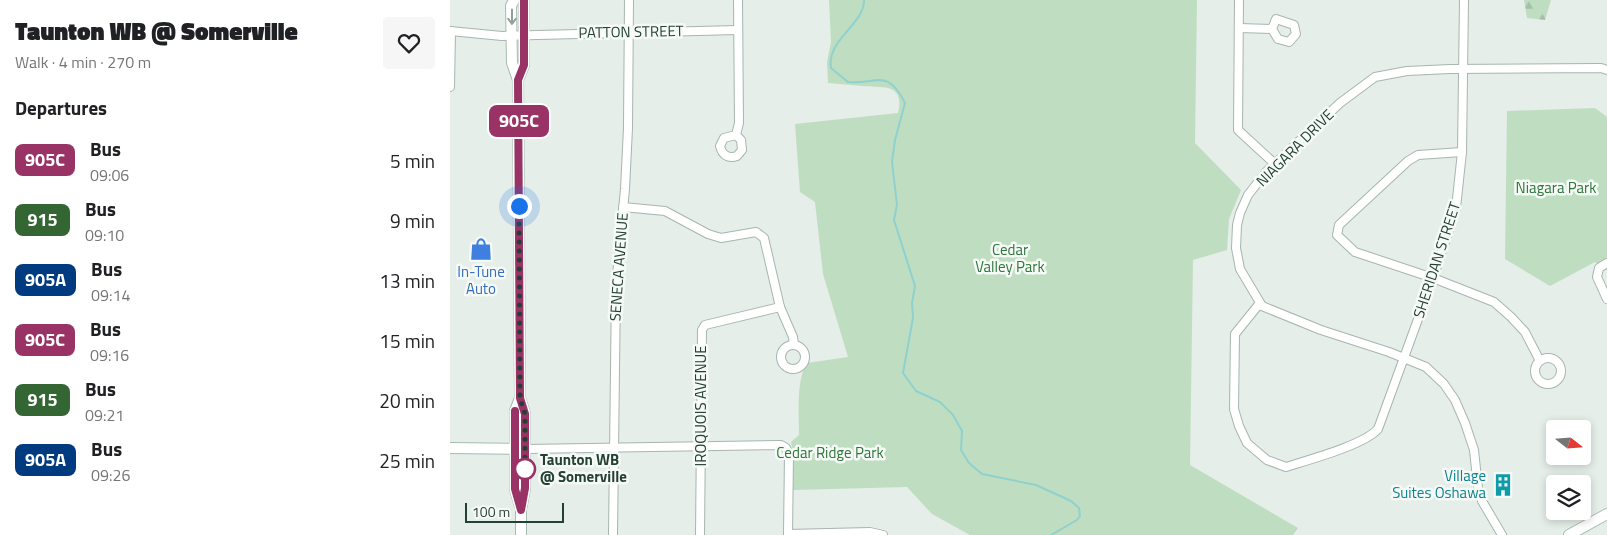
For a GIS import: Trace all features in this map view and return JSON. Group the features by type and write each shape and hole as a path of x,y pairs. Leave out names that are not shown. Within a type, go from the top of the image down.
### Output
{"main road":[{"path":"514,0 512,6 512,63 518,80 520,398 515,411 525,488 521,510 521,535"},
{"path":"518,80 524,65 524,0"},
{"path":"450,448 520,449"},
{"path":"1569,535 1607,514"}],"street":[{"name":"SENECA AVENUE","path":"613,535 616,286 628,128 629,0"},
{"path":"736,135 739,123 738,0"},
{"path":"1239,0 1238,130 1275,164"},
{"name":"SHERIDAN STREET","path":"1260,303 1234,334 1234,409 1247,443 1267,460 1286,467 1362,441 1374,434 1378,429 1404,359 1456,208 1462,152 1464,0"},
{"path":"1238,28 1272,29"},
{"name":"PATTON STREET","path":"451,31 485,36 738,30"},
{"path":"450,87 451,31"},
{"name":"NIAGARA DRIVE","path":"1260,303 1240,269 1236,248 1237,225 1248,196 1266,172 1340,102 1375,77 1407,71 1463,69 1602,68 1607,70"},
{"path":"1462,152 1418,155 1408,161 1339,225 1337,235 1355,252 1433,278 1494,302 1525,332 1540,361"},
{"path":"623,207 665,212 708,234 721,238 756,232 760,234 764,238 780,307 793,336 794,344"},
{"path":"1607,263 1600,268 1597,277 1607,299"},
{"path":"1260,303 1262,306 1283,315 1426,367 1444,384 1455,400 1466,423 1474,450 1478,488 1482,502 1502,535"},
{"name":"IROQUOIS AVENUE","path":"700,535 702,330 705,325 780,307"},
{"path":"520,449 778,444 786,448 789,454 788,534 870,532 883,535"}],"green space":[{"name":"Cedar Valley Park","path":"829,0 1197,0 1195,143 1241,190 1229,219 1227,250 1193,260 1190,465 1298,528 1293,535 970,535 932,514 907,487 793,490 793,451 791,442 799,435 799,398 803,370 807,363 848,357 823,274 815,202 800,192 795,124 898,113 899,103 898,96 891,89 828,83 827,62 831,42"},
{"path":"1524,0 1551,0 1545,20 1527,18"},
{"name":"Niagara Park","path":"1595,108 1607,117 1607,258 1597,264 1595,262 1550,286 1505,259 1507,111"}],"waterway":[{"path":"864,0 863,9 859,17 834,49 831,58 831,68 848,82 881,80 887,82 893,85 905,103 895,140 892,162 897,205 894,220 915,286 912,303 913,318 903,373 916,391 940,402 953,415 962,431 961,450 969,463 982,474 1036,485 1071,501 1079,508 1080,516 1077,520 1051,535"}],"bus line":[{"name":"905C","path":"515,411 515,489 521,510 525,488 525,414 520,398 518,80 524,65 524,0"}],"place":[{"name":"In-Tune Auto","path":"481,249"},
{"name":"Taunton WB @ Somerville","path":"525,469"},
{"name":"Village Suites Oshawa","path":"1503,485"}],"route":[{"path":"519,206 520,398 525,414 525,469"}],"park label":[{"name":"Cedar Ridge Park","path":"830,453"}]}
